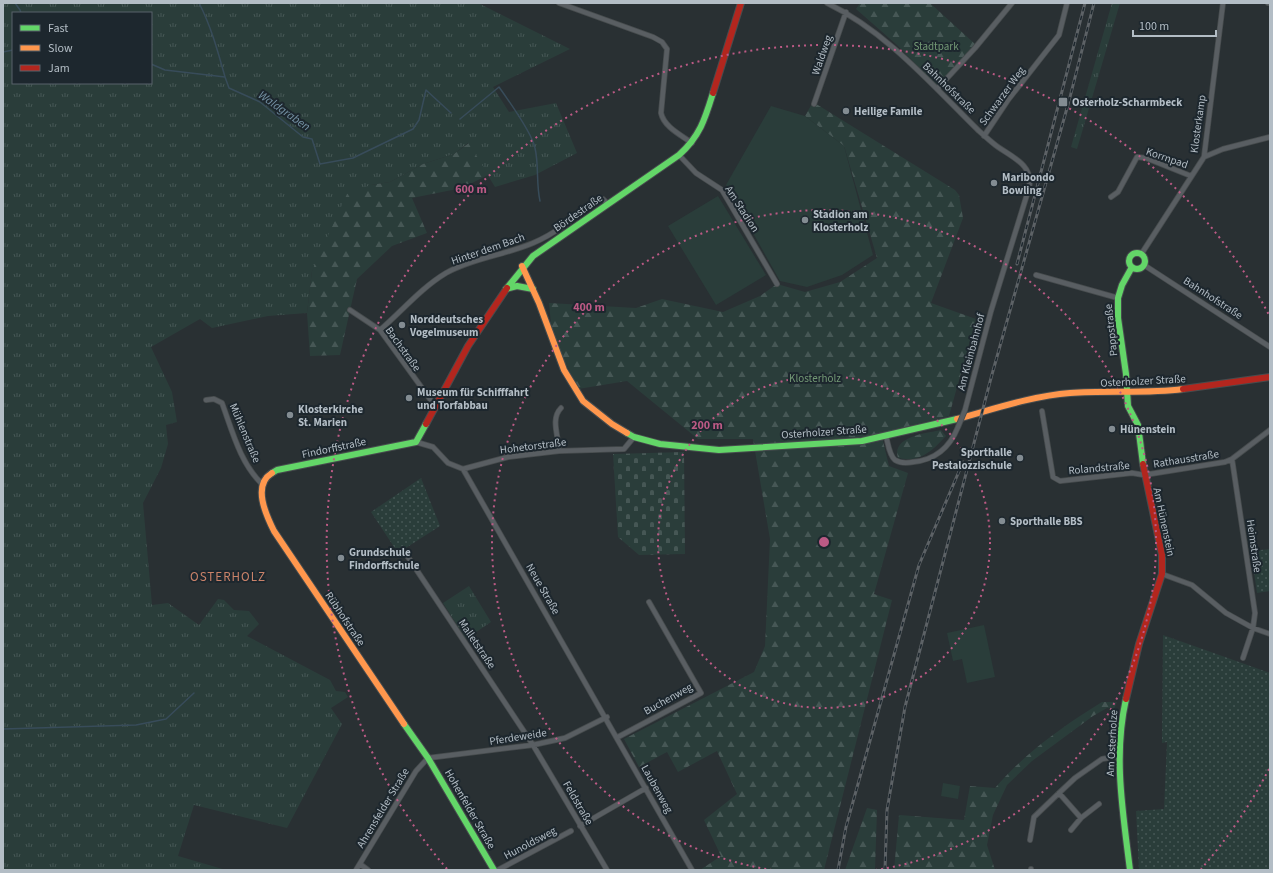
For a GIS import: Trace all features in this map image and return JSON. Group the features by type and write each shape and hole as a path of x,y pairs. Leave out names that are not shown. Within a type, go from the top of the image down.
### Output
{"street":[{"path":"559,3 653,36 662,42 667,49 661,113 662,120 666,125 692,143"},
{"name":"Bördestraße","path":"416,442 469,344 522,266 533,256 680,155 692,143 705,119 741,3"},
{"name":"Bahnhofstraße","path":"827,3 846,12 873,30 937,89 984,136 1021,161 1029,173 1031,180"},
{"path":"937,89 975,48 1012,3"},
{"name":"Schwarzer Weg","path":"984,136 1008,100 1059,35 1067,3"},
{"name":"Klosterkamp","path":"1142,253 1204,157 1223,3"},
{"name":"Waldweg","path":"814,104 846,12"},
{"path":"1204,157 1223,149 1270,137"},
{"name":"Am Stadion","path":"680,155 696,173 722,190 777,284"},
{"name":"Korrnpad","path":"1111,197 1118,192 1137,157 1146,158 1191,176"},
{"name":"Am Kleinbahnhof","path":"886,436 891,454 895,460 906,463 933,458 952,439 964,410 991,311 1031,180"},
{"name":"Hinter dem Bach","path":"380,330 404,309 422,290 447,273 465,265 534,243 554,231 598,199 603,200 608,204"},
{"path":"1134,253 1142,253 1146,259 1144,265 1138,269 1132,268 1129,261 1130,256 1134,253"},
{"name":"Bahnhofstraße","path":"1144,265 1270,347"},
{"name":"Osterholzer Straße","path":"522,266 527,280 533,289 564,370 578,394 587,405 612,424 634,437 660,444 719,450 862,441 1038,397 1070,394 1165,391 1270,377"},
{"name":"Pappstraße","path":"1126,393 1126,374 1118,318 1118,298 1122,285 1132,268"},
{"path":"1036,274 1118,298"},
{"path":"506,289 517,286 533,289"},
{"name":"Bachstraße","path":"350,310 380,330 435,406"},
{"name":"Am Hünenstein","path":"1126,393 1128,406 1138,425 1144,475 1162,555 1162,574"},
{"name":"Mühlenstraße","path":"206,400 214,399 222,403 246,465 254,477 262,484"},
{"path":"559,451 559,439 555,432 557,412 561,408"},
{"name":"Rolandstraße","path":"1042,411 1052,477 1060,481 1132,474 1144,475"},
{"name":"Rathausstraße","path":"1144,475 1217,464 1232,459 1270,430"},
{"name":"Hohetorstraße","path":"463,469 508,457 559,451 624,449 634,437"},
{"path":"416,442 433,447 448,463 463,469"},
{"name":"Findorffstraße","path":"262,484 266,476 277,470 416,442"},
{"name":"Heimstraße","path":"1232,459 1255,613 1253,628 1243,658"},
{"name":"Neue Straße","path":"463,469 607,718"},
{"name":"Rübhofstraße","path":"262,484 262,496 267,517 278,539 428,758"},
{"name":"Malletstraße","path":"406,554 533,745"},
{"path":"1162,574 1192,585 1226,612 1253,628 1270,634"},
{"name":"Am Osterholze","path":"1130,870 1120,800 1119,756 1121,721 1130,674 1162,574"},
{"name":"Buchenweg","path":"618,737 700,693 649,602"},
{"name":"Laubenweg","path":"607,718 692,870"},
{"name":"Pferdeweide","path":"428,758 533,745 565,738 607,718"},
{"name":"Feldstraße","path":"533,745 607,870"},
{"path":"1030,840 1034,817 1059,792 1075,778 1102,759 1119,756"},
{"name":"Ahrensfelder Straße","path":"356,870 416,771 428,758"},
{"name":"Hohenfelder Straße","path":"428,758 494,870"},
{"path":"580,826 646,788"},
{"path":"1059,792 1081,818"},
{"path":"1071,830 1081,818 1099,804"},
{"name":"Hunoldsweg","path":"498,870 571,831"},
{"path":"360,864 368,870"}],"green space":[{"path":"3,3 478,3 570,49 493,87 509,112 556,103 577,153 535,175 495,187 468,143 454,154 423,164 390,182 371,185 312,271 307,313 268,316 212,328 200,319 151,347 172,392 177,422 166,425 168,444 161,468 143,503 152,605 168,603 199,625 218,599 224,600 234,610 249,611 259,624 247,636 330,680 336,691 345,692 348,697 331,708 342,724 287,828 194,805 178,856 226,870 3,870"},
{"name":"Stadtpark","path":"860,3 930,3 975,44 937,86 897,45 856,9"},
{"path":"1112,3 1120,3 1077,149 1071,147"},
{"name":"Klosterholz","path":"813,102 955,190 959,195 963,218 931,303 976,319 949,416 881,433 889,466 908,473 874,594 892,600 824,870 700,870 721,856 704,820 737,794 717,751 678,772 667,752 639,767 624,739 754,672 765,646 770,539 753,439 698,439 627,381 578,389 552,334 549,303 636,308 662,299 723,312 760,296 777,284 805,292 840,282 877,258 844,146 805,116"},
{"name":"Stadion am Klosterholz","path":"771,106 805,116 844,146 873,255 842,275 807,287 780,281 726,185"},
{"path":"469,143 488,175 462,188 412,198 427,233 392,246 357,279 340,355 310,356 307,313 312,271 347,194 371,185 390,182 423,164 454,154"},
{"path":"718,196 766,275 716,305 668,226"},
{"path":"941,430 946,436 930,451 913,459 898,458 897,451 905,440 920,434"},
{"path":"684,452 685,554 639,555 618,537 613,454"},
{"path":"421,478 440,526 398,553 371,512"},
{"path":"1270,549 1270,591 1257,593 1251,551"},
{"path":"469,586 491,622 466,639 443,603"},
{"path":"984,625 995,677 967,683 962,659 953,661 947,633"},
{"path":"1163,635 1270,673 1270,870 1139,870 1136,811 1164,809 1167,742 1162,743"},
{"path":"1102,702 1117,702 1114,709 1107,708 1093,716 1032,761 1007,785 993,815 987,845 995,870 894,870 899,815 964,820 970,786 995,788 1019,763 1045,741"},
{"path":"943,783 960,786 958,799 941,796"},
{"path":"867,808 877,810 875,870 845,870"}],"waterway":[{"name":"Waldgraben","path":"15,3 21,12"},
{"path":"199,3 211,30 225,77"},
{"path":"3,52 12,50"},
{"name":"Waldgraben","path":"152,64 165,70 225,77 229,88 260,102 303,137 312,139 320,164 353,158 413,129 419,120 426,90 451,113"},
{"name":"Waldgraben","path":"460,119 499,87 520,117 533,142 536,154 540,201"},
{"path":"3,729 136,725 166,719 194,693"}],"railway":[{"path":"1017,264 1085,3"},
{"path":"885,870 887,810 905,707 991,378 1069,101 1094,3"},
{"path":"838,870 846,827 919,565 963,462"}],"traffic: fast":[{"path":"507,288 533,256 679,155 692,141 701,127 713,93"},
{"path":"1134,253 1140,253 1145,258 1145,261 1143,267 1140,269 1134,269 1129,264 1129,258 1134,253"},
{"path":"1132,267 1122,285 1118,298 1118,318 1126,374 1128,406 1138,425 1143,464"},
{"path":"506,289 517,286 533,289"},
{"path":"627,433 634,437 660,444 719,450 862,441 957,419"},
{"path":"272,473 277,470 416,442 426,424"},
{"path":"1126,699 1120,742 1120,784 1130,870"},
{"path":"404,724 428,758 494,870"}],"traffic: slow":[{"path":"522,266 539,303 564,370 583,401 612,424 627,433"},
{"path":"957,419 1013,403 1070,393 1183,389"},
{"path":"272,473 266,478 263,485 262,500 274,531 404,724"}],"traffic: jam":[{"path":"713,93 741,3"},
{"path":"426,424 468,346 507,288"},
{"path":"1183,389 1270,377"},
{"path":"1126,699 1139,644 1162,574 1162,555 1143,464"}],"place":[{"name":"Osterholz-Scharmbeck","path":"1063,102"},
{"name":"Heilige Famile","path":"846,111"},
{"name":"Maribondo Bowling","path":"994,183"},
{"name":"Stadion am Klosterholz","path":"805,220"},
{"name":"Norddeutsches Vogelmuseum","path":"402,325"},
{"name":"Museum für Schifffahrt und Torfabbau","path":"409,398"},
{"name":"Klosterkirche St. Marien","path":"290,415"},
{"name":"Hünenstein","path":"1112,429"},
{"name":"Sporthalle Pestalozzischule","path":"1020,458"},
{"name":"Sporthalle BBS","path":"1002,521"},
{"name":"Grundschule Findorffschule","path":"341,558"}],"district":[{"name":"OSTERHOLZ","path":"228,577"}]}
